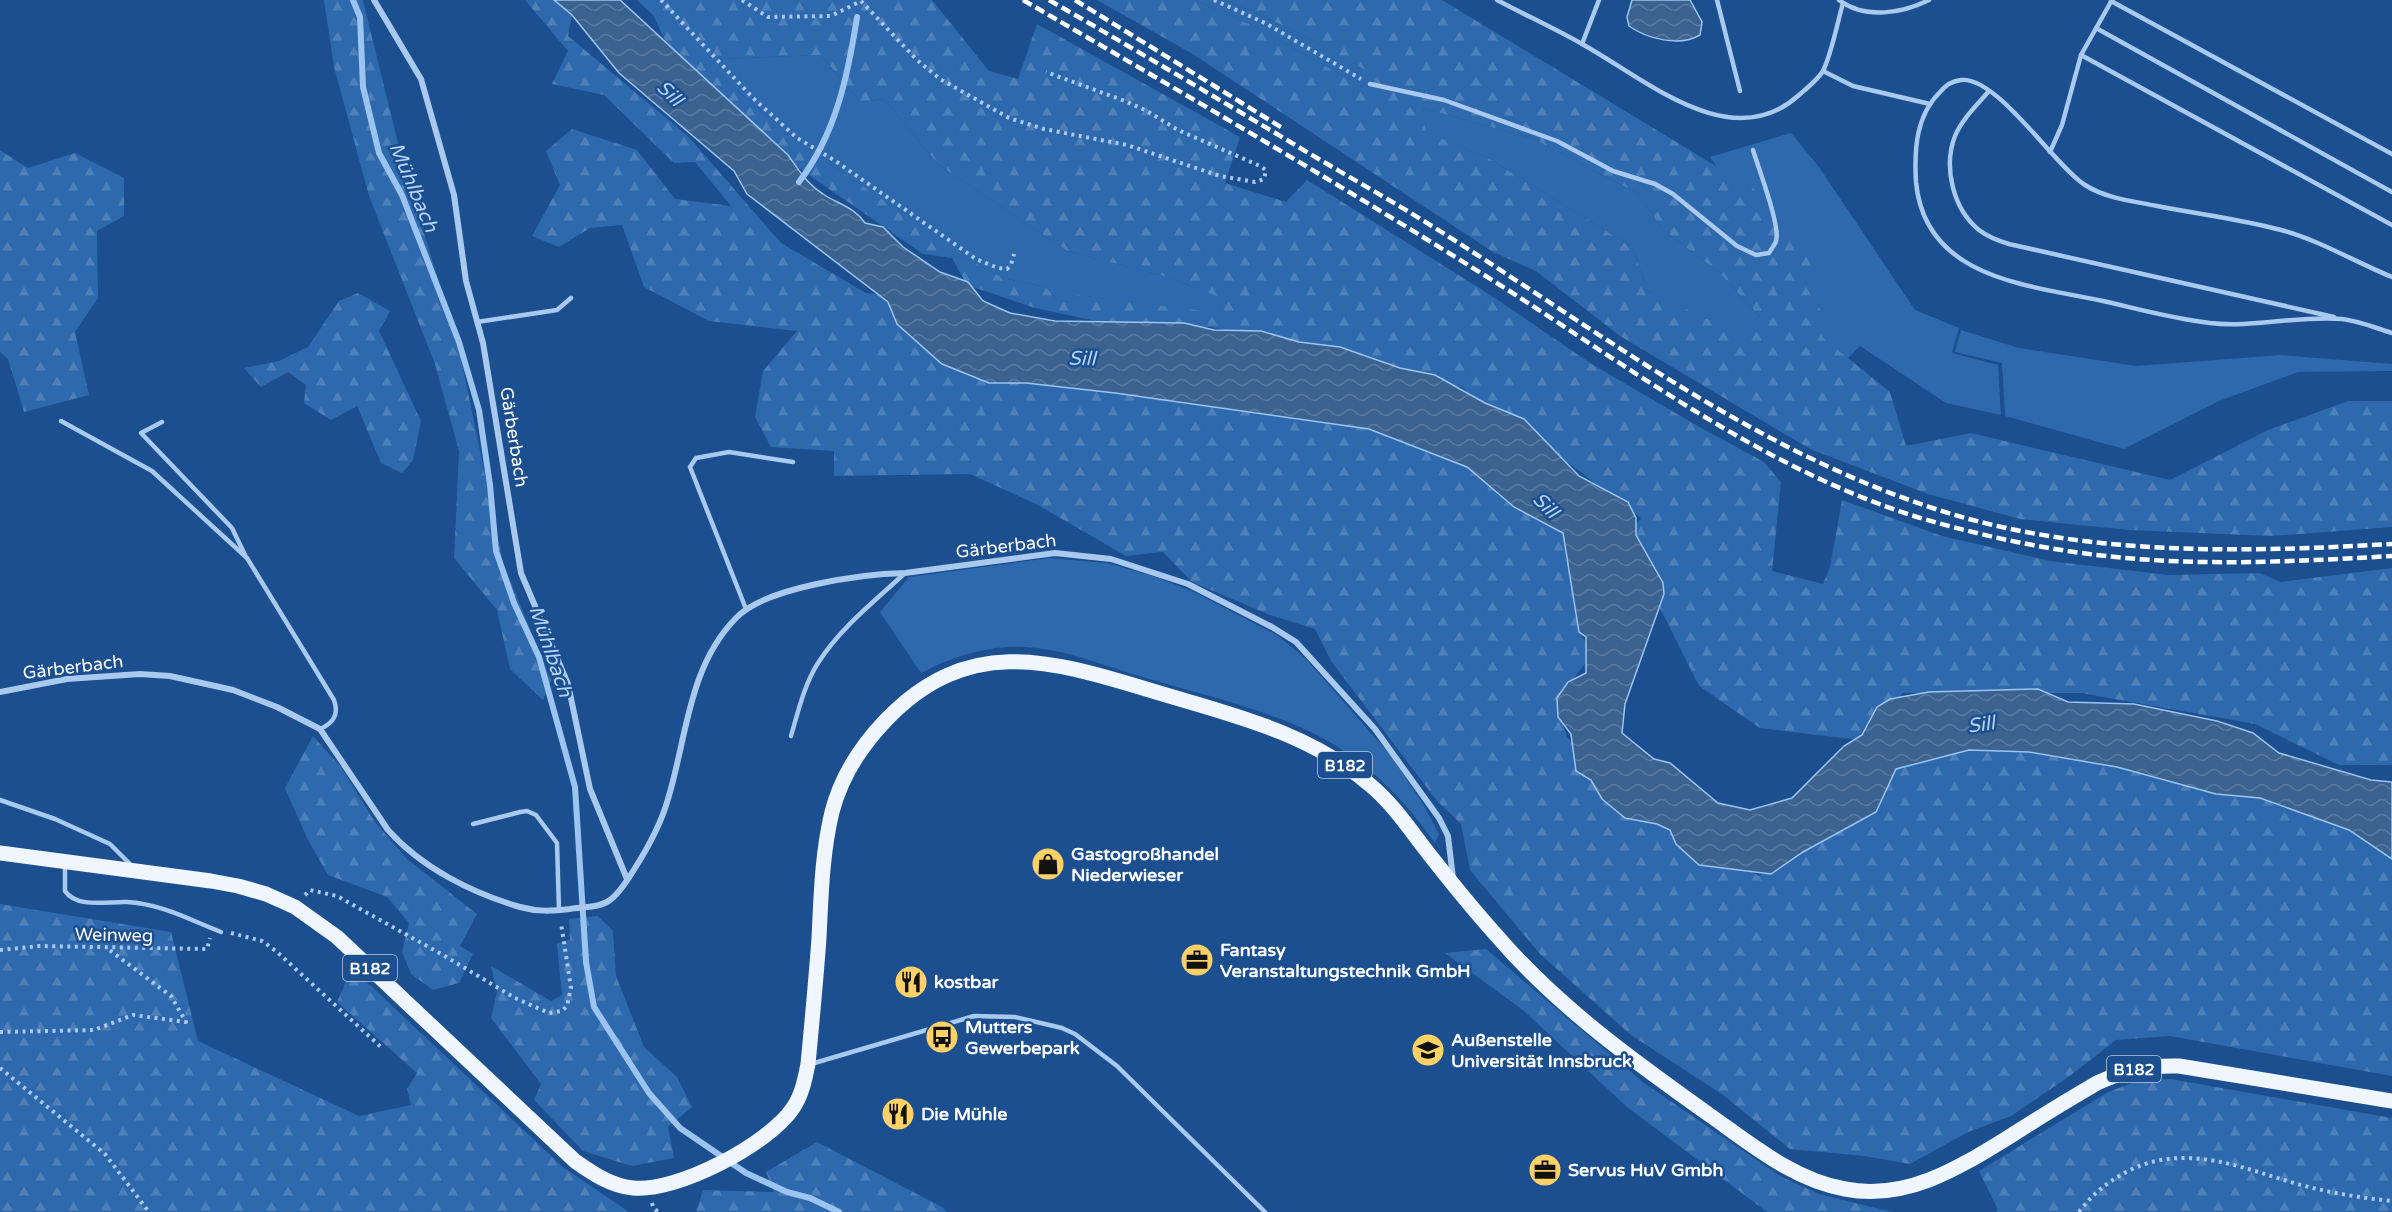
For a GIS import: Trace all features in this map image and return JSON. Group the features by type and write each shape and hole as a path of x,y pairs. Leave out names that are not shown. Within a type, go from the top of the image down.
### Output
{"main road":[{"name":"B182","path":"0,853 238,886 295,907 337,937 499,1090 588,1170 617,1185 649,1189 684,1180 732,1156 759,1139 793,1108 804,1086 808,1064 828,830 841,788 868,741 896,710 917,691 932,682 979,665 1018,661 1057,664 1238,718 1315,746 1347,766 1375,789 1497,938 1542,985 1598,1032 1688,1099 1789,1169 1840,1189 1879,1192 1904,1189 1942,1176 2097,1083 2115,1074 2137,1068 2157,1065 2179,1066 2392,1101"}],"street":[{"name":"Gärberbach","path":"374,0 421,79 454,195 466,281 483,343 520,573 568,684 590,789 627,879"},
{"name":"Gärberbach","path":"0,692 67,679 140,674 170,676 233,690 277,707 320,729 388,830 416,857 449,877 510,904 539,911 572,909 609,901 645,852 662,817 700,676 723,634 737,616 746,609 776,595 852,578 1055,553 1112,559 1188,585 1272,627 1296,642 1376,729 1433,809 1448,836 1453,884"}],"lane":[{"path":"1497,0 1582,44 1687,104 1711,114 1733,119 1750,119 1773,113 1794,100 1823,71 1841,2 1878,13 1904,11 1929,0"},
{"path":"1582,44 1599,0"},
{"path":"1717,0 1740,91"},
{"path":"2050,152 2062,125 2081,55 2112,0 2392,154"},
{"path":"2096,28 2392,192"},
{"path":"2081,55 2392,225"},
{"path":"1823,71 1853,86 1930,104"},
{"path":"2342,319 2211,324 2032,286 1994,277 1977,270 1948,250 1938,239 1920,201 1916,181 1916,147 1918,130 1930,104 1945,87 1958,80 1977,82 2033,131 2074,177 2104,194 2296,234 2392,277"},
{"path":"1370,84 1444,100 1557,141 1613,171 1655,184 1673,194 1737,246 1756,255 1769,253 1777,240 1776,218 1753,150"},
{"path":"1989,91 1956,134 1950,167 1954,193 1965,214 1978,230 2009,244 2342,319 2392,333"},
{"path":"477,322 557,310 571,298"},
{"path":"61,421 152,471 247,558"},
{"path":"162,422 141,433 232,528 247,558 334,700 337,712 331,723 320,729"},
{"path":"746,609 690,467 696,458 729,452 793,462"},
{"path":"790,736 817,664 836,639 905,573"},
{"path":"0,800 55,819 110,844 137,871"},
{"path":"473,824 527,811 536,815 557,843 559,910"},
{"path":"65,861 65,891 72,899 86,902 146,904 171,910 222,932"},
{"path":"808,1064 974,1016 1015,1017 1062,1028 1075,1034 1117,1066 1264,1212"}],"path":[{"path":"661,0 753,98 797,138 834,160 976,259 998,268 1007,269 1011,265 1014,254"},
{"path":"742,0 768,17 831,16 862,0 916,60 940,79 1009,118 1044,129 1127,145 1230,178 1255,182 1264,179 1266,171 1260,166 1178,130 1132,105 1046,72"},
{"path":"1214,0 1265,23 1370,84"},
{"path":"295,907 310,890 337,896 506,993 549,1013 556,1013 567,1006 570,988 559,910"},
{"name":"Weinweg","path":"0,950 39,946 207,949 214,929"},
{"path":"222,932 242,934 262,941 382,1048"},
{"path":"0,1032 94,1030 133,1015 186,1022 171,996 108,949"},
{"path":"0,1068 105,1154 149,1212"},
{"path":"2079,1212 2103,1185 2116,1177 2144,1164 2184,1156 2225,1163 2353,1197 2392,1201"}],"green space":[{"path":"324,0 363,0 403,163 460,353 503,563 551,680 543,700 510,669 497,610 454,558 459,451 435,364 369,196 334,67"},
{"path":"525,0 554,0 572,15 568,36 688,136 781,243 866,293 909,296 1026,383 1115,393 1369,429 1467,467 1516,495 1514,508 1563,533 1579,632 1593,653 1556,702 1567,737 1630,804 1759,876 1876,812 1896,769 1969,750 2029,752 2117,767 2216,794 2244,781 2392,849 2392,1076 2170,1036 2116,1040 2071,1075 2011,1116 1968,1132 1910,1164 1864,1156 1790,1149 1723,1095 1631,1035 1540,954 1470,870 1461,824 1437,801 1331,661 1315,629 1270,615 1192,582 1163,552 1126,556 1036,504 970,474 834,476 834,451 771,447 755,417 763,371 797,331 709,321 644,287 622,225 590,228 559,247 532,236 560,185 546,151 572,129 637,150 675,199 731,206 695,162 674,163 604,95 552,84 568,51"},
{"path":"637,0 932,0 989,71 1018,79 1037,24 1240,137 1225,183 1286,202 1307,180 1492,296 1590,363 1764,462 1781,482 1772,571 1823,584 1830,567 1842,500 1942,536 2050,561 2168,575 2259,573 2281,582 2392,568 2392,765 2339,765 2255,724 2081,693 1903,693 1869,741 1760,728 1699,686 1658,604 1631,532 1641,518 1570,464 1490,424 1464,388 1338,351 1211,327 1120,326 1035,308 967,285 952,258 923,254 783,157 739,118 665,40 653,15","holes":["821,55 860,102 884,99 939,165 1067,251 1164,276 1214,295 1211,312 1078,295 1070,302 1057,300 1046,287 1003,278 957,253 936,225 901,212 798,142 717,73 721,59"]},
{"path":"1097,0 1194,0 1251,25 1363,87 1369,72 1295,31 1226,0 1442,0 1754,189 1816,267 1806,288 1819,304 1822,337 1890,392 1906,446 1971,433 2170,480 2268,430 2348,401 2392,401 2392,527 2271,536 2129,530 2020,519 1928,494 1810,449 1620,336 1536,271 1493,252 1191,53","holes":["1422,108 1534,139 1639,194 1661,228 1720,273 1759,316 1740,335 1648,291 1632,247 1488,158 1426,132"]},
{"path":"1194,0 1226,0 1295,31 1370,72 1363,87 1251,25"},
{"path":"821,55 860,102 884,99 939,165 1067,251 1164,276 1215,295 1211,313 1078,295 1070,302 1057,300 1046,287 1003,278 957,253 936,225 901,212 798,142 717,73 721,59"},
{"path":"1422,108 1534,139 1639,194 1661,228 1720,273 1759,316 1740,336 1648,291 1632,247 1488,158 1425,132"},
{"path":"1791,133 1819,167 1915,310 1959,328 1952,353 1998,365 2001,415 1946,403 1860,346 1843,363 1776,310 1765,235 1710,157"},
{"path":"0,150 28,168 75,153 124,178 124,216 97,231 98,298 75,332 89,395 24,412 8,359 0,352"},
{"path":"358,293 390,311 379,331 421,421 413,460 402,473 381,463 357,406 331,420 304,403 306,385 288,372 261,387 244,368 279,361 308,347 339,301"},
{"path":"1961,330 2019,348 2136,366 2281,355 2392,364 2392,371 2298,372 2219,401 2124,449 2005,416 2002,363 1955,352"},
{"path":"1050,558 1107,563 1156,577 1194,592 1277,635 1306,659 1391,756 1423,804 1439,834 1435,843 1406,806 1384,783 1347,753 1324,739 1273,716 1058,651 1041,648 1007,647 973,652 921,673 880,612 909,577"},
{"path":"313,736 341,767 375,822 407,859 477,914 460,946 473,954 459,983 433,990 411,974 402,952 409,923 387,897 328,875 308,840 285,788"},
{"path":"0,904 171,932 198,1041 359,1116 411,1105 407,1089 417,1073 337,1002 352,968 563,1167 629,1212 0,1212"},
{"path":"598,916 613,931 616,976 644,1047 677,1077 692,1107 668,1127 674,1158 632,1166 583,1151 534,1100 541,1084 491,1018 497,992 491,966 551,1001 562,995 557,944 570,940 569,919"},
{"path":"1486,949 1644,1083 1780,1176 1819,1194 1892,1212 1767,1212 1627,1107 1524,1011 1445,953"},
{"path":"2171,1079 2392,1118 2392,1212 1996,1212 1998,1210 1979,1171 2108,1092 2140,1080"},
{"path":"817,1142 942,1207 947,1212 696,1212 703,1190 774,1192 766,1172"}],"water":[{"name":"Sill","path":"554,0 620,0 788,155 812,186 851,209 865,223 883,227 903,247 940,272 968,282 983,301 1010,313 1055,321 1184,323 1214,330 1261,331 1299,342 1340,347 1400,368 1435,375 1485,403 1524,419 1579,476 1628,502 1636,518 1636,535 1663,583 1664,594 1625,704 1622,733 1654,759 1670,763 1718,803 1750,810 1792,798 1844,746 1862,735 1877,707 1890,699 1929,692 2038,689 2068,702 2134,704 2217,721 2253,733 2279,753 2371,780 2392,782 2392,859 2349,830 2260,798 2216,794 2117,767 2029,752 1969,750 1896,769 1876,812 1803,852 1771,874 1699,865 1676,844 1670,830 1657,824 1625,818 1602,799 1591,780 1576,771 1571,734 1558,717 1557,698 1568,682 1586,673 1586,637 1579,632 1563,533 1514,507 1467,467 1369,429 1115,393 1026,383 989,383 942,364 897,324 888,302 747,194 734,171 619,73 572,15"},
{"path":"1632,0 1690,0 1702,22 1700,35 1692,39 1673,41 1654,38 1636,31 1629,26 1627,17"}],"waterway":[{"name":"Mühlbach","path":"353,0 360,17 363,87 379,153 402,195 459,342 479,410 490,485 496,551 514,603 539,657 575,787 586,962 594,1007 649,1093 680,1128 746,1173 839,1212"},
{"path":"799,182 812,164 831,124 844,82 857,17"}],"railway":[{"path":"1023,0 1382,212 1701,415 1753,445 1861,497 1917,517 1968,531 2047,548 2100,555 2192,562 2292,561 2392,556"},
{"path":"1049,0 1417,217 1692,393 1826,466 1896,495 1969,519 2073,540 2179,548 2233,549 2392,544"},
{"path":"1075,0 1284,129"}],"place":[{"name":"Gastogroßhandel Niederwieser","path":"1048,864"},
{"name":"Fantasy Veranstaltungstechnik GmbH","path":"1197,960"},
{"name":"kostbar","path":"911,982"},
{"name":"Mutters Gewerbepark","path":"942,1037"},
{"name":"Außenstelle Universität Innsbruck","path":"1428,1050"},
{"name":"Die Mühle","path":"898,1114"},
{"name":"Servus HuV Gmbh","path":"1545,1170"}]}
